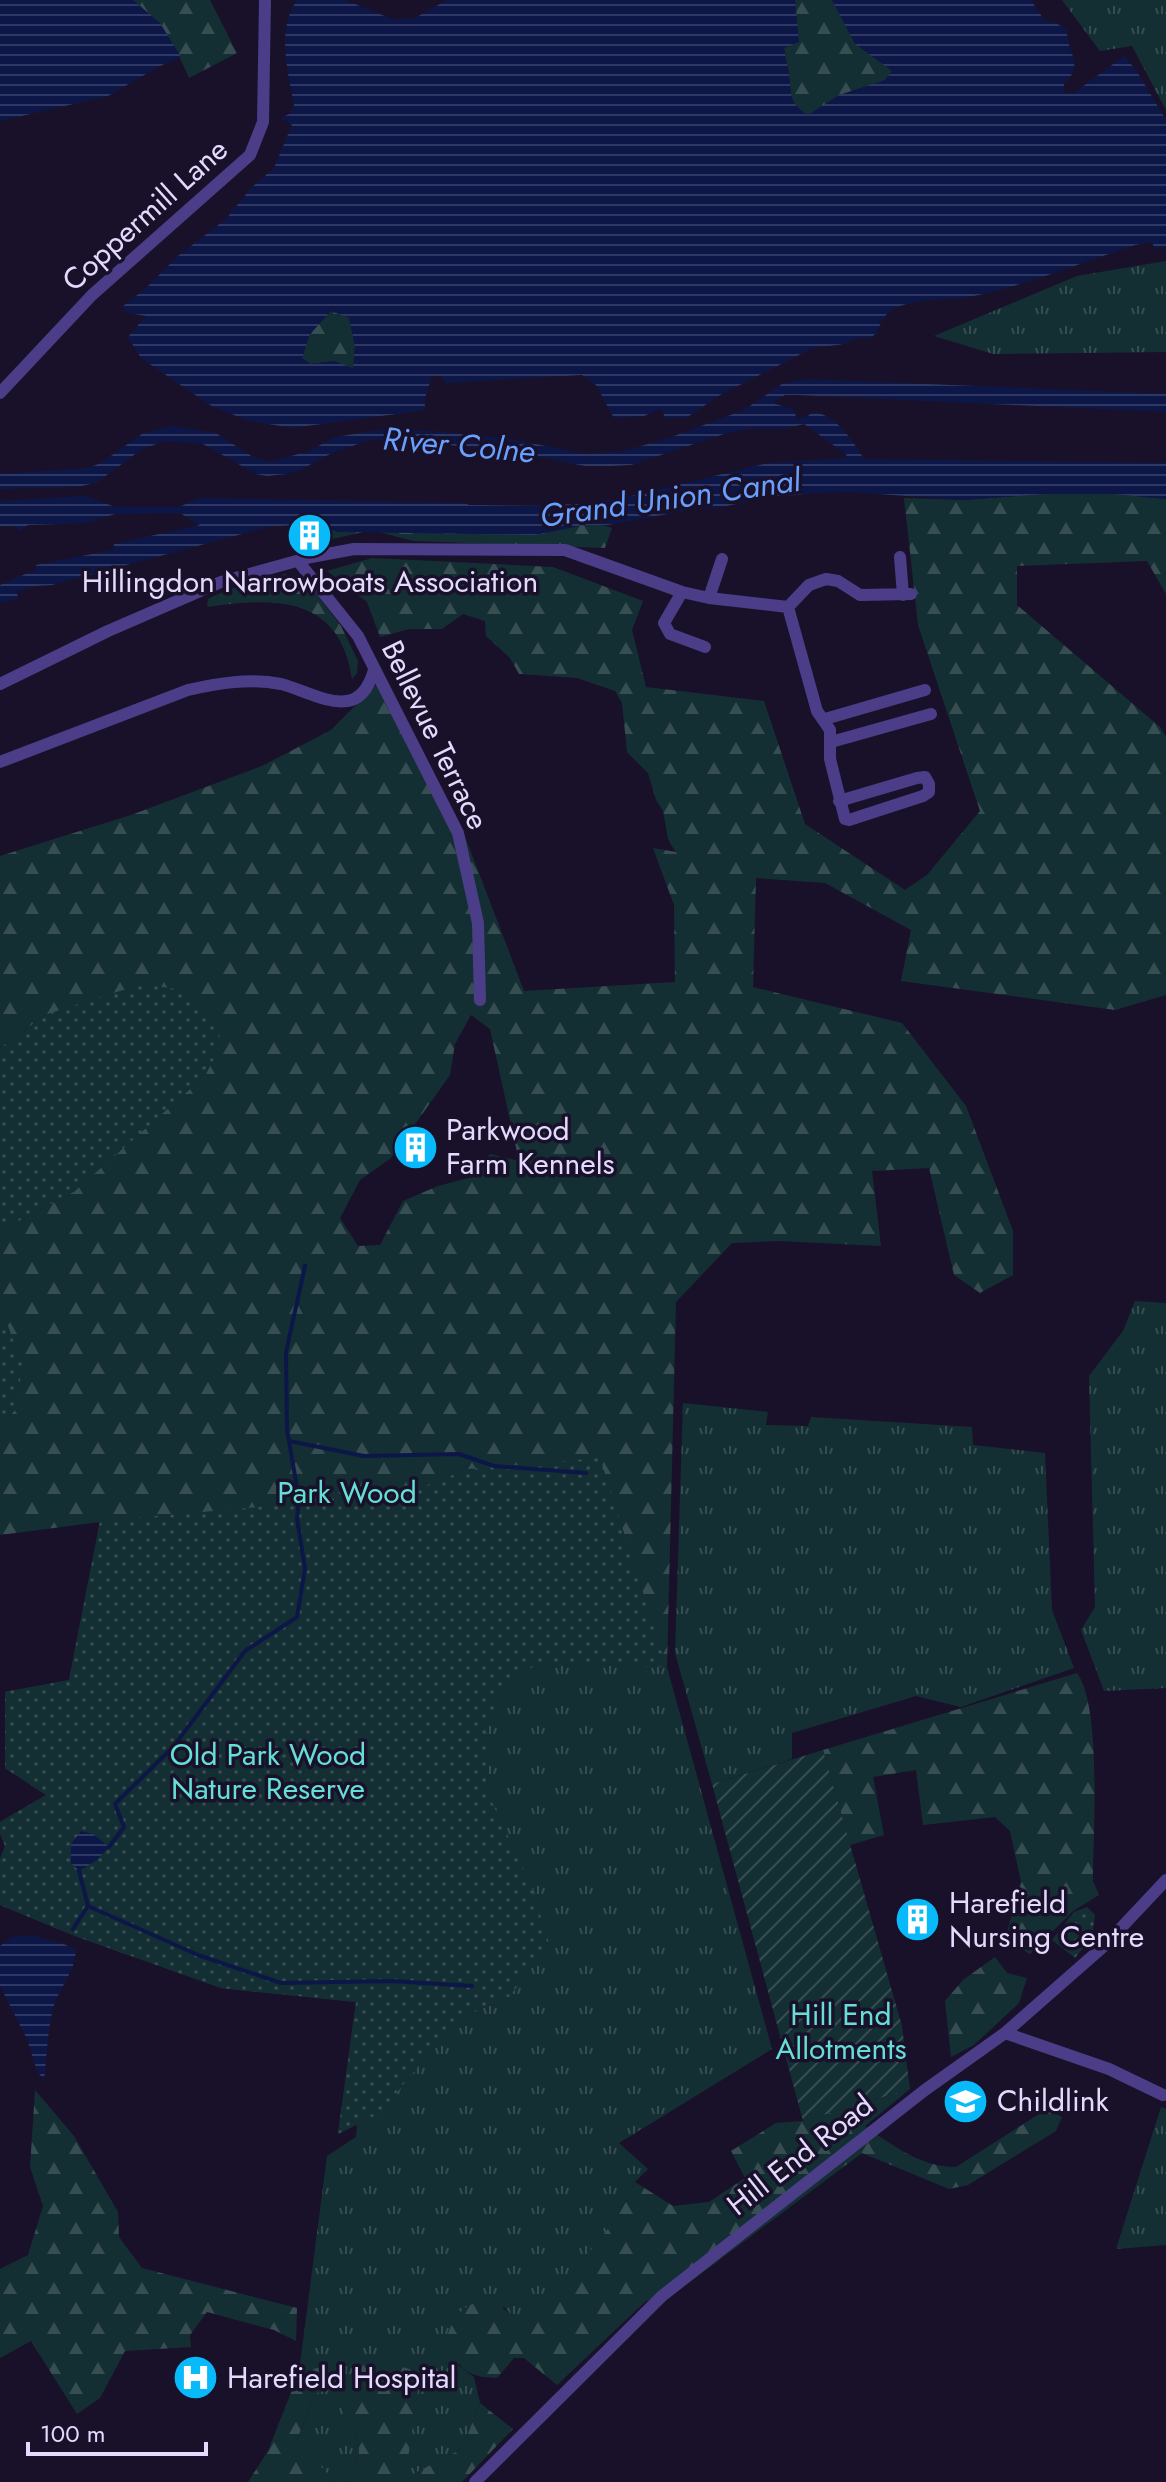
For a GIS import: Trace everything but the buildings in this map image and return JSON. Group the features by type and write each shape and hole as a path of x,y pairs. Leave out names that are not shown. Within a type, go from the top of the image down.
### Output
{"street":[{"name":"Coppermill Lane","path":"0,393 92,295 250,155 263,122 265,0"},
{"path":"0,684 108,631 221,582 354,549 565,550 682,592 788,607"},
{"path":"788,607 809,585 826,579 838,581 860,595 907,594 900,557"},
{"path":"709,598 722,559"},
{"name":"Bellevue Terrace","path":"298,561 358,636 458,833 478,923 480,1000"},
{"path":"682,592 664,623 670,634 705,647"},
{"path":"788,607 817,711 830,730 830,759 840,807 845,819 923,796 929,792 929,784 925,777 917,778 840,807"},
{"path":"0,762 188,690 221,683 256,681 346,702 356,699 369,687 374,670"},
{"path":"825,719 925,690"},
{"path":"831,742 931,714"},
{"name":"Hill End Road","path":"475,2482 662,2296 925,2090 1005,2033 1104,1946 1166,1880"},
{"path":"1005,2033 1109,2069 1163,2095"}],"green space":[{"path":"133,0 210,0 237,53 189,78 166,35"},
{"path":"795,0 832,0 855,43 892,71 885,80 808,116 797,107 792,98 784,48 798,42"},
{"path":"1062,0 1166,0 1166,110 1132,46 1100,51"},
{"path":"1166,261 1166,352 993,354 934,336 1077,276"},
{"path":"331,311 349,317 355,346 353,369 334,361 311,364 301,358 310,334"},
{"name":"Park Wood","path":"1047,494 1113,494 1166,499 1166,594 1147,561 1017,566 1017,605 1160,727 1166,737 1166,995 1115,1010 901,981 911,930 825,883 756,878 753,987 902,1023 966,1106 1013,1231 1013,1275 980,1293 954,1275 929,1168 872,1171 881,1246 779,1241 732,1243 676,1302 667,1667 538,1664 508,1681 485,1725 488,1794 531,1885 549,1943 510,1996 456,2020 380,2113 338,2134 356,2002 221,1988 75,1936 0,1905 0,1859 5,1846 0,1822 46,1795 5,1768 5,1692 69,1680 100,1522 0,1535 0,1429 17,1407 8,1326 0,1316 0,1231 75,1191 47,1014 0,1048 0,856 131,815 262,766 331,730 381,680 464,834 524,991 675,982 674,905 653,848 676,852 668,839 663,811 656,800 648,773 627,752 622,703 615,691 577,678 519,674 510,658 486,636 485,621 463,614 442,629 409,629 380,637 367,602 327,571 372,558 553,567 643,601 632,630 646,687 764,701 805,824 905,890 927,875 980,811 918,625 904,498 964,500","holes":["471,1015 490,1029 519,1161 490,1154 472,1177 438,1186 403,1201 380,1245 358,1246 340,1218 360,1180 391,1158 450,1075 455,1044"]},
{"path":"379,513 578,517 612,528 605,548 413,541 372,530 332,539 332,530"},
{"path":"285,574 308,583 341,626 358,661 357,673 352,679 345,651 334,631 319,617 279,603 207,607 208,599 227,590"},
{"path":"142,984 183,990 218,1029 221,1045 205,1076 75,1191 0,1231 0,1048 47,1014"},
{"path":"1135,1301 1166,1303 1166,1688 1104,1691 1081,1630 1095,1607 1089,1376 1123,1331"},
{"path":"0,1316 8,1326 22,1364 17,1407 0,1429"},
{"path":"683,1403 768,1412 766,1425 808,1426 811,1417 972,1427 973,1445 1045,1453 1052,1610 1074,1668 961,1707 916,1696 792,1733 792,1759 712,1784 675,1653"},
{"name":"Old Park Wood Nature Reserve","path":"600,1458 667,1667 538,1664 508,1681 485,1725 488,1794 531,1885 549,1943 510,1996 456,2020 380,2113 338,2134 356,2002 221,1988 75,1936 0,1905 0,1859 5,1846 0,1822 46,1795 5,1768 5,1692 69,1680 100,1521 259,1507 337,1492 395,1498 468,1469"},
{"path":"538,1664 667,1667 772,2049 619,2143 648,2169 635,2182 615,2220 559,2290 519,2322 504,2307 458,2365 474,2377 480,2403 462,2449 404,2479 341,2405 356,2435 359,2452 344,2482 335,2482 297,2441 314,2396 349,2363 299,2372 327,2156 356,2137 357,2124 380,2113 456,2020 510,1996 488,1794 485,1725 508,1681"},
{"path":"1077,1673 1085,1690 1093,1742 1093,1881 1099,1895 1073,1911 1030,1954 1005,1939 1021,1882 1010,1831 995,1817 923,1825 916,1770 873,1777 884,1835 850,1845 823,1750"},
{"name":"Hill End Allotments","path":"823,1750 902,2026 910,2089 803,2121 712,1784"},
{"path":"1087,1907 1095,1915 1092,1937 1075,1958 1052,1940 1074,1912"},
{"path":"995,1957 1007,1973 1027,1978 1019,2003 974,2045 951,2057 945,2001 963,1980"},
{"path":"910,2089 865,2126 908,2154 943,2166 956,2167 1047,2109 1062,2117 1056,2131 968,2185 949,2189 862,2153 678,2291 646,2301 557,2385 524,2358 514,2358 497,2378 478,2376 465,2370 445,2344 456,2317 473,2304 484,2302 495,2305 519,2321 559,2290 615,2220 635,2182 673,2206 709,2202 745,2178 731,2151 776,2123 803,2121"},
{"path":"35,2090 74,2136 118,2212 119,2237 142,2268 297,2308 296,2341 274,2330 207,2312 190,2335 191,2347 125,2351 100,2398 77,2414 31,2341 0,2358 0,2269 28,2255 43,2206 30,2167"},
{"path":"1161,2107 1166,2109 1166,2245 1116,2249"},
{"path":"367,2358 421,2372 405,2478 462,2449 480,2403 513,2429 462,2482 344,2482 357,2460 359,2444 341,2405"},
{"path":"351,2361 314,2396 297,2440 335,2482 248,2482 268,2451 299,2372"}],"water":[{"path":"0,0 133,0 160,23 181,57 108,96 0,121"},
{"path":"297,0 345,0 392,19 415,18 447,0 795,0 799,42 784,48 792,98 808,115 839,95 885,80 892,71 855,44 832,0 1031,0 1044,20 1067,30 1074,70 1064,84 1064,93 1074,93 1124,56 1166,120 1166,246 1156,249 1151,242 1135,245 990,292 905,305 886,315 878,332 870,338 809,350 720,395 686,418 666,418 660,409 644,416 614,418 596,385 582,375 446,383 441,376 432,376 424,401 426,410 292,428 246,420 210,405 141,358 128,337 146,316 128,313 122,307 178,256 226,219 251,188 274,168 292,125 281,118 291,113 294,105 285,51 291,12","holes":["331,311 349,318 355,346 353,368 334,361 311,364 302,358 310,334"]},
{"path":"805,379 1166,394 1166,412 798,395 785,395 774,401 793,409 797,419 807,417 812,412 828,417 842,429 864,459 1166,463 1166,499 1113,494 1047,494 964,500 850,492 813,493 694,509 608,525 585,525 535,535 338,532 313,526 268,527 52,585 17,591 18,599 0,603 0,585 35,570 36,565 113,550 114,544 200,525 180,513 115,514 87,523 28,525 20,531 16,526 0,527 0,501 86,496 115,507 179,507 199,498 552,506 623,498 768,463 847,458 846,454 804,424 784,429 747,429 724,434 631,465 611,466 585,466 494,448 369,440 330,454 302,469 267,476 256,474 203,444 165,441 142,449 96,483 76,487 0,489 0,474 88,468 101,463 142,434 171,426 216,433 253,457 270,462 309,451 335,437 387,429 504,438 587,454 623,451 666,439 744,410 782,384"},
{"path":"81,1831 93,1834 109,1847 97,1860 79,1871 71,1863 71,1844"},
{"path":"33,1936 76,1950 73,1966 53,2009 44,2080 37,2071 27,2039 0,1986 0,1946 12,1937"}],"waterway":[{"path":"109,1847 124,1827 115,1804 173,1747 245,1651 297,1617 305,1569 297,1518 299,1499 287,1430 286,1352 305,1266"},
{"path":"289,1441 364,1456 459,1454 494,1466 586,1473"},
{"path":"73,1929 88,1906 79,1871"},
{"path":"88,1906 198,1955 281,1983 392,1981 472,1986"}],"place":[{"name":"Hillingdon Narrowboats Association","path":"310,536"},
{"name":"Parkwood Farm Kennels","path":"415,1147"},
{"name":"Harefield Nursing Centre","path":"918,1920"},
{"name":"Childlink","path":"966,2101"},
{"name":"Harefield Hospital","path":"196,2378"}],"water label":[{"name":"River Colne","path":"459,445"},
{"name":"Grand Union Canal","path":"670,498"}]}
